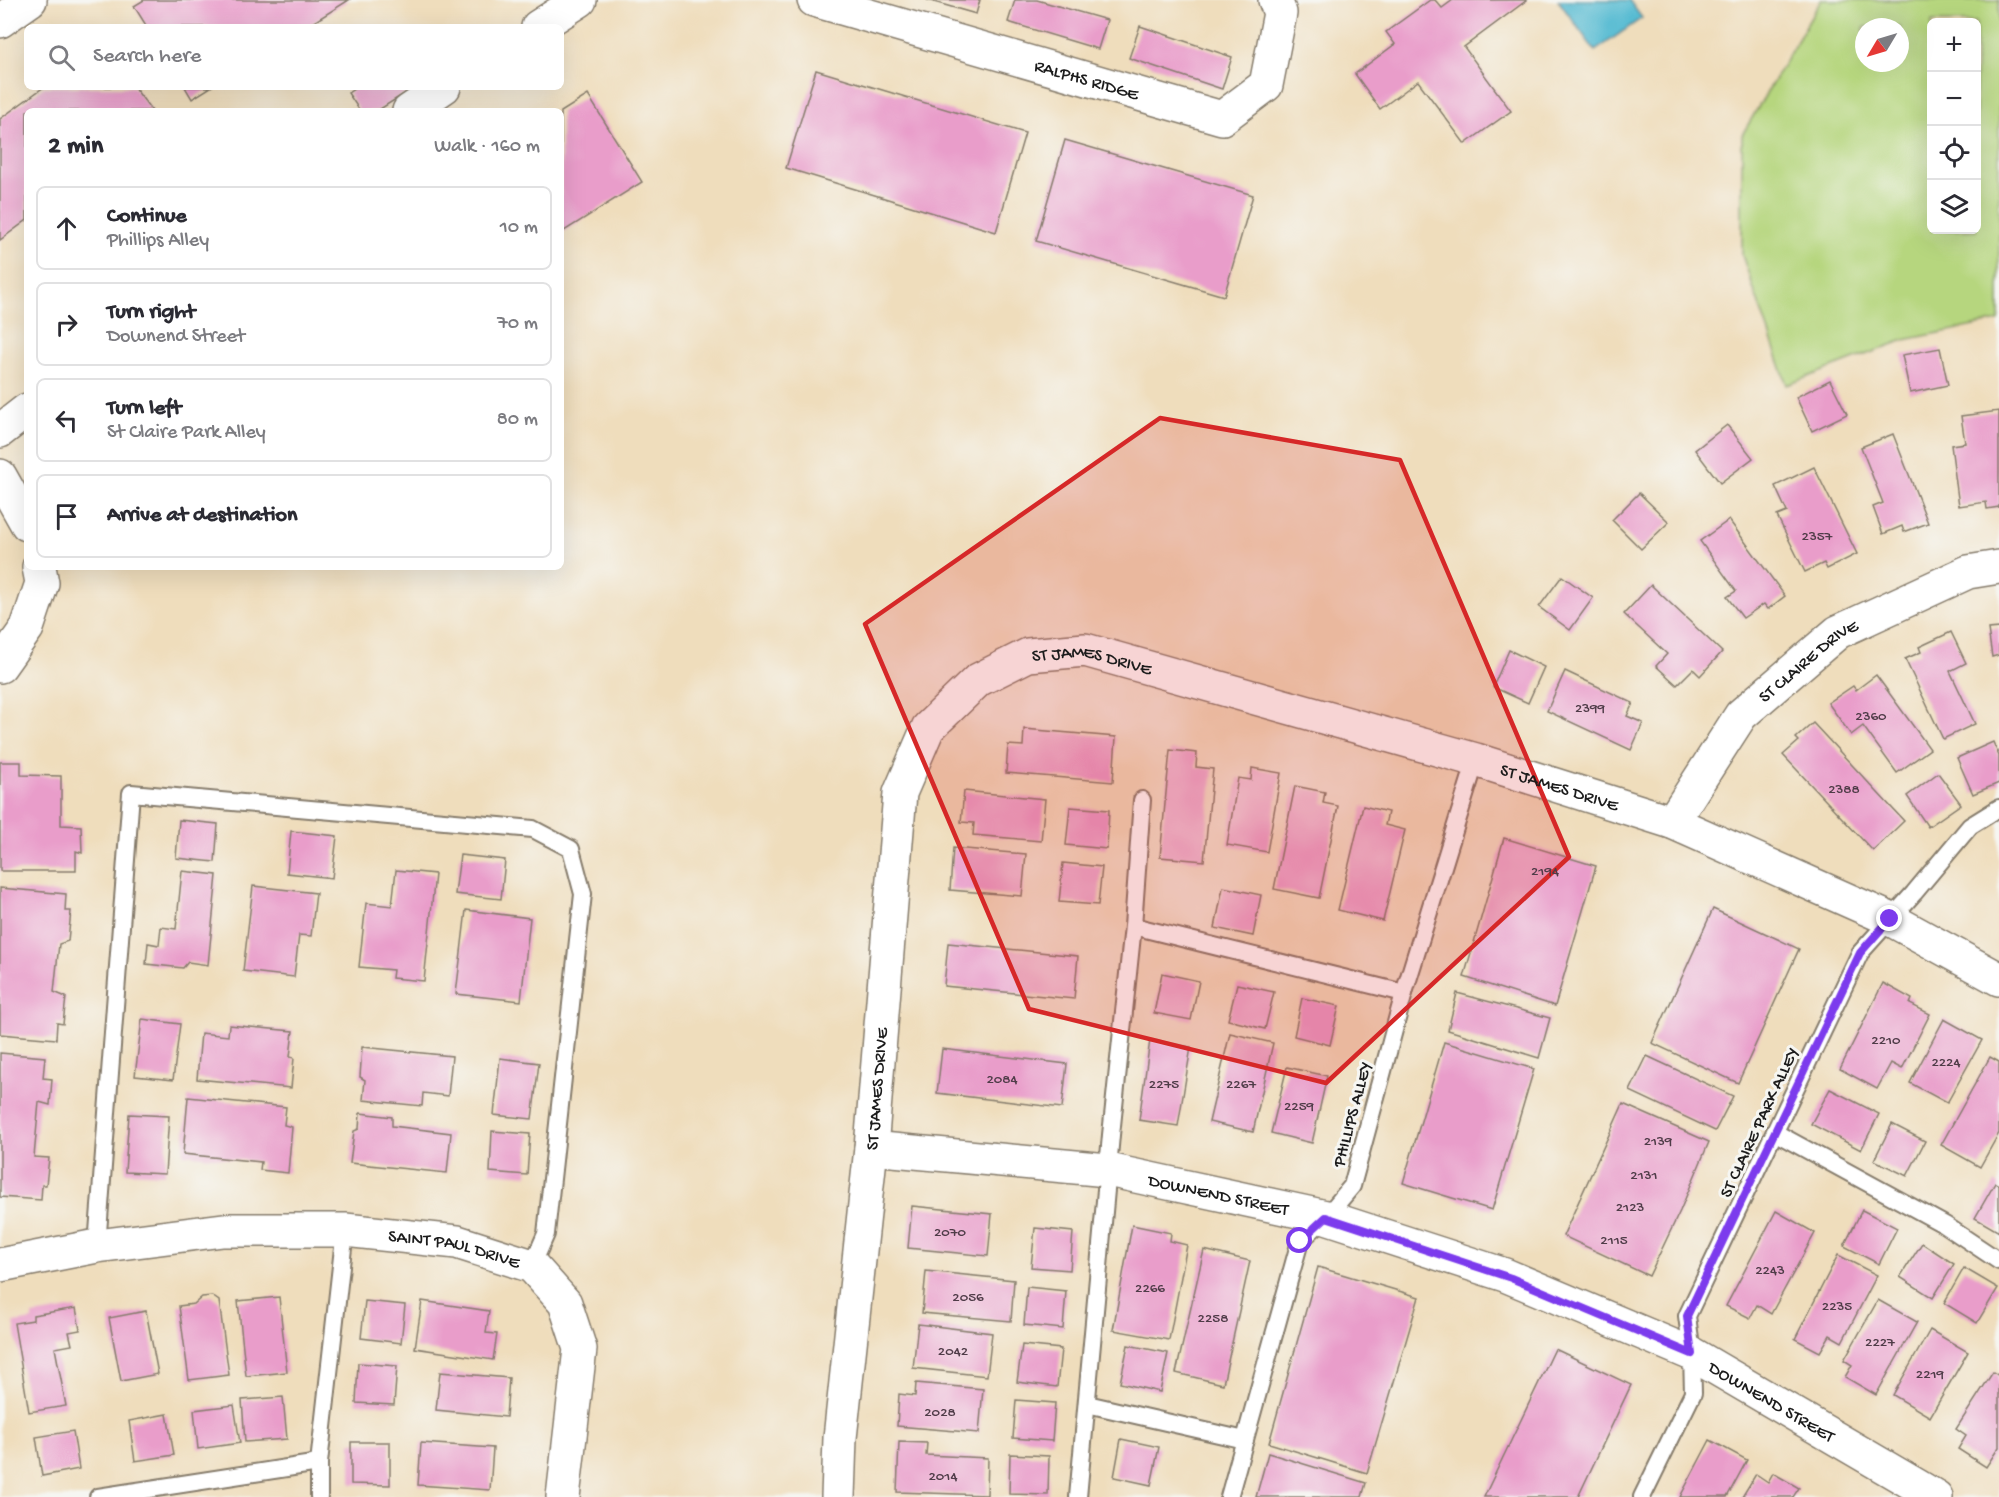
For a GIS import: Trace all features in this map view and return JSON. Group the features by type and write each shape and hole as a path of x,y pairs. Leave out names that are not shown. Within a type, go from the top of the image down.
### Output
{"street":[{"path":"0,21 30,0"},
{"path":"542,24 580,0"},
{"name":"RALPHS RIDGE","path":"814,0 1222,118 1266,85 1280,13 1275,0"},
{"path":"413,108 440,90"},
{"path":"0,431 24,412"},
{"path":"0,476 24,519"},
{"name":"ST CLAIRE DRIVE","path":"1672,822 1741,715 1838,632 1968,572 1999,567"},
{"path":"0,666 27,628 42,582 40,570"},
{"name":"ST JAMES DRIVE","path":"838,1497 840,1438 871,1148 900,794 928,728 978,680 1028,655 1085,650 1476,760 1672,822 1890,919 1999,979"},
{"name":"DOWNEND STREET","path":"871,1148 1108,1170 1326,1217 1511,1278 1692,1354 1936,1497"},
{"name":"SAINT PAUL DRIVE","path":"0,1265 98,1246 223,1230 345,1230 457,1242 532,1266 565,1303 580,1349 563,1497"}],"lane":[{"name":"PHILLIPS ALLEY","path":"1229,1497 1300,1241 1326,1217 1352,1186 1404,993 1476,760"},
{"path":"98,1246 131,793 533,829 571,849 583,894 546,1234 532,1266"},
{"path":"1078,1497 1133,926 1142,800"},
{"name":"ST CLAIRE PARK ALLEY","path":"1642,1497 1693,1393 1692,1354 1687,1316 1860,953 1970,826 1999,808"},
{"path":"1133,926 1404,993"},
{"path":"1776,1133 1945,1225 1999,1261"},
{"path":"319,1497 319,1462 345,1230"},
{"path":"1087,1404 1245,1440"},
{"path":"98,1497 319,1462"}],"highlighted area":[{"path":"1160,418 1400,460 1569,857 1326,1083 1029,1009 865,624"}],"green space":[{"path":"1821,0 1999,0 1999,321 1904,340 1787,385 1742,255 1742,135"}],"water":[{"path":"1558,0 1629,0 1642,18 1595,51"}],"building":[{"path":"144,0 349,0 311,24 145,24 134,6"},
{"path":"927,0 980,0 976,14"},
{"path":"1015,0 1037,0 1107,20 1098,49 1008,22"},
{"path":"1430,0 1435,0 1442,8 1453,0 1527,0 1464,47 1511,111 1465,144 1418,81 1380,109 1355,74 1395,44 1386,32"},
{"path":"1140,26 1232,57 1222,89 1129,58"},
{"path":"816,70 1025,133 996,232 786,168"},
{"path":"40,90 136,90 150,108 24,108 24,222 0,240 0,119"},
{"path":"187,90 206,90 192,99"},
{"path":"352,90 410,90 382,108 358,108 348,93"},
{"path":"588,95 642,182 564,231 564,110"},
{"path":"1065,140 1253,195 1224,296 1036,241"},
{"path":"1940,348 1948,385 1910,393 1902,355"},
{"path":"1830,380 1847,414 1812,431 1796,397"},
{"path":"1999,411 1999,507 1987,509 1986,502 1959,506 1951,445 1965,443 1961,416"},
{"path":"1727,425 1753,458 1720,483 1695,450"},
{"path":"1893,434 1928,523 1904,532 1902,526 1883,534 1873,507 1883,503 1861,447"},
{"path":"1814,467 1857,554 1827,569 1824,563 1805,572 1777,516 1787,512 1775,486"},
{"path":"1639,493 1669,522 1641,549 1612,520"},
{"path":"1729,520 1785,596 1768,609 1764,604 1743,618 1727,597 1736,591 1700,541"},
{"path":"1562,576 1593,598 1570,630 1539,607"},
{"path":"1651,585 1722,652 1700,676 1693,669 1677,685 1656,666 1667,654 1624,614"},
{"path":"1999,628 1999,655 1992,657 1988,629"},
{"path":"1951,632 1966,663 1950,671 1975,724 1943,739 1905,659 1921,652 1919,647"},
{"path":"1509,650 1544,667 1528,703 1493,687"},
{"path":"1565,671 1633,703 1627,716 1643,723 1631,750 1547,711"},
{"path":"1876,675 1930,749 1897,773 1863,726 1851,735 1828,703 1853,686 1856,690"},
{"path":"1813,723 1904,821 1873,851 1783,755 1799,741 1796,738"},
{"path":"1024,729 1116,737 1113,782 1006,773 1008,745 1023,746"},
{"path":"1993,742 1999,756 1999,783 1973,794 1957,758"},
{"path":"1170,750 1197,753 1196,767 1213,769 1204,861 1160,857"},
{"path":"0,762 21,762 21,775 61,776 61,825 81,826 82,853 76,851 76,871 0,871"},
{"path":"1252,768 1281,773 1267,852 1227,845 1238,778 1251,780"},
{"path":"1938,773 1961,804 1928,827 1907,796"},
{"path":"1295,786 1325,792 1323,803 1338,806 1319,898 1274,889"},
{"path":"964,791 1045,799 1041,841 973,835 974,823 961,822"},
{"path":"1363,806 1388,812 1385,825 1405,830 1383,921 1338,910"},
{"path":"1070,807 1109,810 1107,849 1066,845"},
{"path":"179,820 218,824 215,862 176,858"},
{"path":"291,831 337,836 332,878 287,873"},
{"path":"1504,838 1596,866 1555,1006 1464,977"},
{"path":"953,848 1026,854 1022,896 950,890"},
{"path":"460,855 505,860 501,899 455,894"},
{"path":"1063,863 1102,867 1098,905 1059,902"},
{"path":"396,870 435,874 424,981 392,978 393,970 359,967 366,903 392,906"},
{"path":"182,871 217,875 208,965 188,962 183,968 146,964 148,943 159,945 161,927 176,929"},
{"path":"253,886 316,893 311,936 299,935 294,977 243,971"},
{"path":"1223,887 1261,895 1253,936 1215,928"},
{"path":"0,888 66,894 65,911 71,911 68,941 59,944 54,992 66,997 63,1024 57,1023 56,1039 0,1034"},
{"path":"1713,909 1799,949 1738,1083 1652,1043"},
{"path":"466,910 530,918 521,1001 456,994"},
{"path":"948,943 1078,956 1074,999 944,986"},
{"path":"1162,973 1199,981 1191,1020 1154,1013"},
{"path":"1883,983 1912,999 1910,1004 1930,1014 1902,1069 1891,1063 1877,1089 1840,1069"},
{"path":"1237,984 1274,992 1265,1029 1228,1020"},
{"path":"1457,993 1550,1018 1539,1058 1448,1030"},
{"path":"1302,998 1339,1006 1330,1045 1294,1036"},
{"path":"142,1019 180,1024 173,1080 135,1076"},
{"path":"1944,1019 1982,1040 1947,1103 1910,1083"},
{"path":"229,1025 293,1031 290,1057 294,1058 291,1088 197,1079 201,1033 228,1036"},
{"path":"1230,1033 1273,1043 1253,1132 1209,1122"},
{"path":"1150,1040 1191,1047 1178,1126 1139,1120"},
{"path":"1444,1042 1534,1069 1492,1210 1403,1183"},
{"path":"362,1047 452,1056 448,1096 423,1093 422,1106 363,1100 365,1080 360,1077"},
{"path":"942,1049 1067,1064 1062,1108 937,1093"},
{"path":"0,1053 45,1057 43,1078 52,1079 50,1105 39,1102 34,1157 49,1158 46,1185 42,1185 41,1200 0,1197"},
{"path":"1647,1056 1733,1096 1715,1131 1630,1091"},
{"path":"1990,1057 1999,1062 1999,1133 1980,1167 1941,1145"},
{"path":"500,1058 539,1063 532,1119 494,1115"},
{"path":"1287,1067 1327,1076 1312,1143 1271,1133"},
{"path":"1830,1089 1879,1114 1861,1150 1811,1124"},
{"path":"188,1097 286,1107 284,1125 292,1127 288,1173 260,1170 261,1162 183,1154"},
{"path":"1623,1104 1709,1142 1649,1276 1563,1236"},
{"path":"360,1113 392,1117 392,1126 451,1133 447,1173 350,1163 354,1131 359,1129"},
{"path":"129,1114 169,1116 165,1174 125,1172"},
{"path":"1892,1124 1925,1141 1907,1176 1874,1160"},
{"path":"492,1131 530,1134 527,1175 490,1172"},
{"path":"1995,1183 1999,1185 1999,1232 1975,1218"},
{"path":"912,1206 992,1214 988,1256 908,1248"},
{"path":"1862,1210 1897,1228 1879,1264 1844,1246"},
{"path":"1776,1211 1815,1233 1771,1314 1757,1305 1750,1318 1726,1306"},
{"path":"1132,1225 1171,1233 1170,1241 1187,1245 1169,1340 1113,1330"},
{"path":"1035,1228 1073,1232 1070,1270 1031,1267"},
{"path":"1922,1243 1954,1264 1933,1298 1900,1277"},
{"path":"1204,1250 1250,1261 1223,1384 1176,1373"},
{"path":"1838,1255 1877,1275 1842,1342 1830,1335 1820,1352 1795,1339"},
{"path":"1318,1267 1419,1297 1367,1473 1269,1443"},
{"path":"1964,1268 1998,1288 1977,1323 1944,1303"},
{"path":"926,1271 1014,1280 1011,1321 922,1313"},
{"path":"1027,1287 1066,1291 1063,1329 1024,1325"},
{"path":"212,1296 219,1301 229,1375 189,1380 179,1306 194,1304 202,1297"},
{"path":"279,1297 287,1372 246,1376 238,1301"},
{"path":"1878,1300 1917,1322 1876,1395 1845,1377 1852,1365 1844,1360"},
{"path":"365,1301 405,1305 401,1343 361,1338"},
{"path":"422,1301 489,1311 486,1333 497,1334 493,1360 415,1348"},
{"path":"76,1308 80,1330 69,1332 72,1345 55,1348 66,1406 29,1412 14,1323 33,1320 33,1315"},
{"path":"146,1311 158,1374 121,1381 109,1318"},
{"path":"918,1324 992,1333 987,1376 913,1368"},
{"path":"1930,1330 1968,1352 1930,1417 1893,1395"},
{"path":"1022,1345 1061,1349 1057,1387 1017,1382"},
{"path":"1128,1345 1168,1353 1160,1392 1120,1383"},
{"path":"1555,1349 1631,1385 1578,1497 1484,1497"},
{"path":"358,1363 397,1366 394,1405 356,1403"},
{"path":"440,1372 509,1378 506,1417 436,1410"},
{"path":"1993,1372 1999,1376 1999,1447 1986,1467 1958,1449 1966,1436 1956,1429"},
{"path":"916,1383 983,1389 979,1433 897,1426 899,1394 915,1396"},
{"path":"283,1397 287,1439 245,1442 242,1400"},
{"path":"1016,1400 1055,1403 1052,1441 1013,1438"},
{"path":"234,1405 240,1443 198,1449 194,1410"},
{"path":"167,1414 174,1455 135,1461 129,1421"},
{"path":"73,1431 79,1469 42,1476 36,1437"},
{"path":"1121,1439 1159,1447 1151,1485 1114,1477"},
{"path":"1710,1440 1747,1460 1727,1497 1680,1497"},
{"path":"351,1442 390,1442 390,1485 351,1484"},
{"path":"899,1442 927,1443 926,1455 988,1458 987,1495 897,1492"},
{"path":"421,1443 493,1448 490,1490 418,1485"},
{"path":"1268,1453 1366,1483 1362,1497 1256,1497"},
{"path":"1010,1454 1049,1456 1048,1495 1009,1494"},
{"path":"1773,1473 1799,1488 1793,1497 1742,1497 1756,1474 1768,1482"}],"route":[{"path":"1300,1241 1326,1217 1511,1278 1692,1354 1687,1316 1860,953 1890,919"}]}
